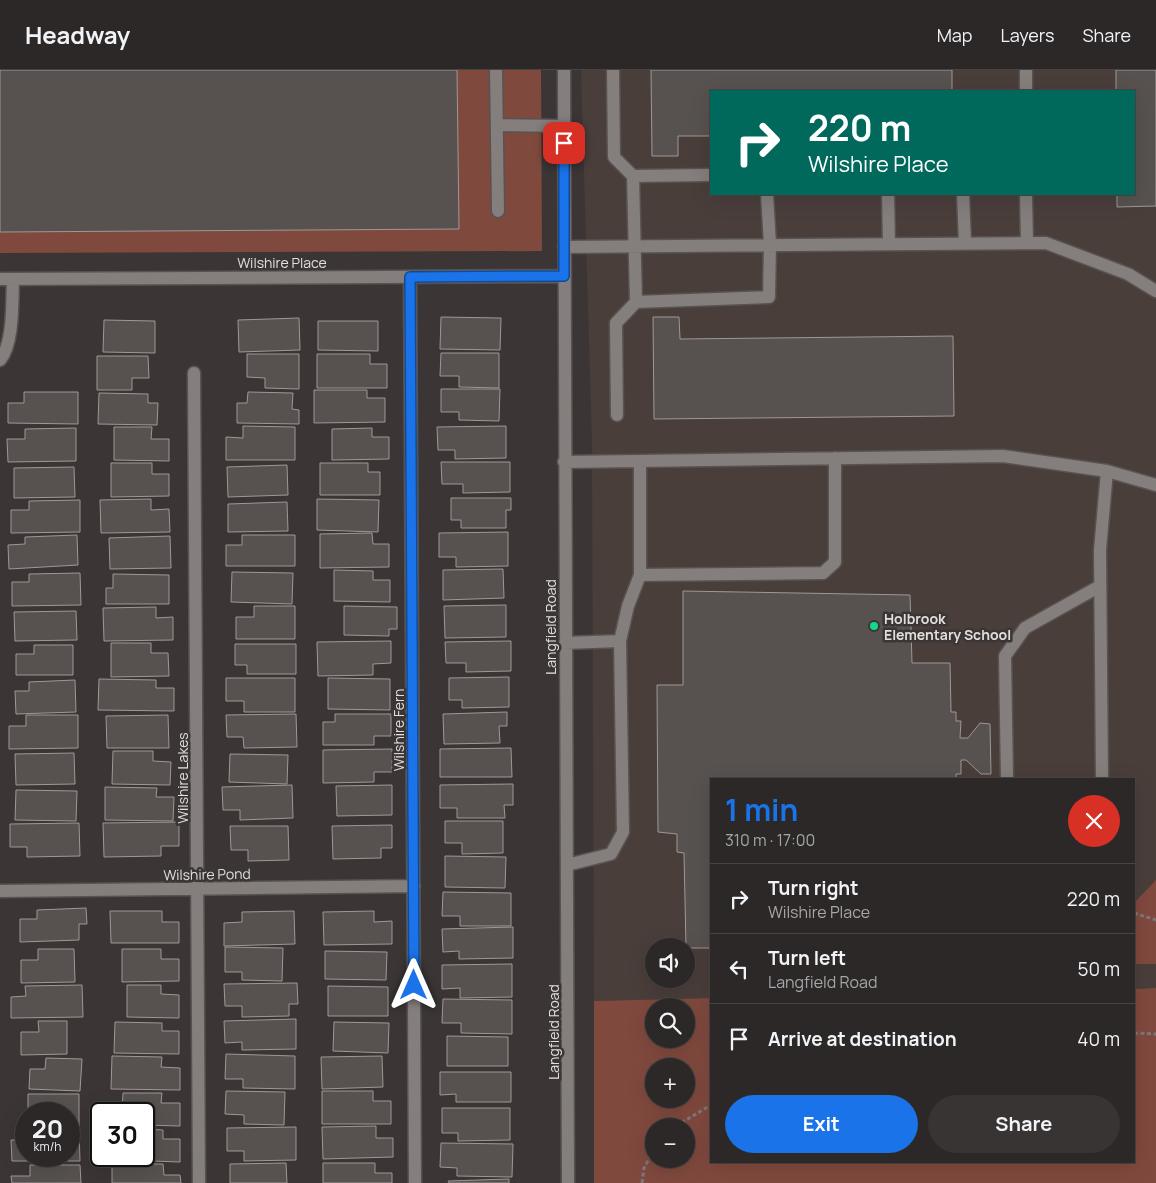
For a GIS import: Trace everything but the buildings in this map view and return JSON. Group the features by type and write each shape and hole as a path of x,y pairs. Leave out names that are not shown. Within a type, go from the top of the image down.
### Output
{"street":[{"path":"496,70 498,211"},
{"name":"Langfield Road","path":"564,70 568,1183"},
{"path":"613,70 614,157 633,176 636,302"},
{"path":"1026,70 1026,90"},
{"path":"497,125 564,126"},
{"path":"633,176 710,175"},
{"path":"617,415 616,322 636,302 769,298 770,244 767,195"},
{"path":"888,195 889,243"},
{"path":"963,195 965,243"},
{"path":"1026,195 1027,243"},
{"path":"564,247 1046,243 1128,274 1156,291"},
{"name":"Wilshire Place","path":"7,279 564,276"},
{"name":"Wilshire Fern","path":"410,277 416,1183"},
{"path":"0,360 4,355 9,337 7,279"},
{"name":"Wilshire Lakes","path":"194,373 200,1183"},
{"path":"564,462 1003,456 1107,471 1156,485"},
{"path":"640,575 823,573 835,562 835,458"},
{"path":"566,864 611,854 623,832 620,641 628,606 640,575 640,461"},
{"path":"1102,778 1100,550 1107,471"},
{"path":"1007,778 1005,656 1025,628 1100,586"},
{"path":"565,643 620,641"},
{"name":"Wilshire Pond","path":"0,890 414,886"}],"path":[{"path":"1135,913 1156,920"},
{"path":"1135,1033 1156,1034"},
{"path":"689,1118 710,1106"},
{"path":"642,1183 645,1166"}],"shaded area":[{"path":"0,70 541,70 542,251 0,253"},
{"path":"581,70 1156,70 1156,988 1135,989 1135,778 710,778 710,998 645,998 645,1000 594,1001 592,441"},
{"path":"1156,880 1156,964 1135,964 1135,902"},
{"path":"1156,988 1156,1183 594,1183 594,1001 645,1000 645,1048 695,1048 695,998 710,998 710,1163 1135,1163 1135,989"}],"place":[{"name":"Holbrook Elementary School","path":"874,626"}],"route":[{"path":"414,985 410,277 564,276 564,143"}]}
